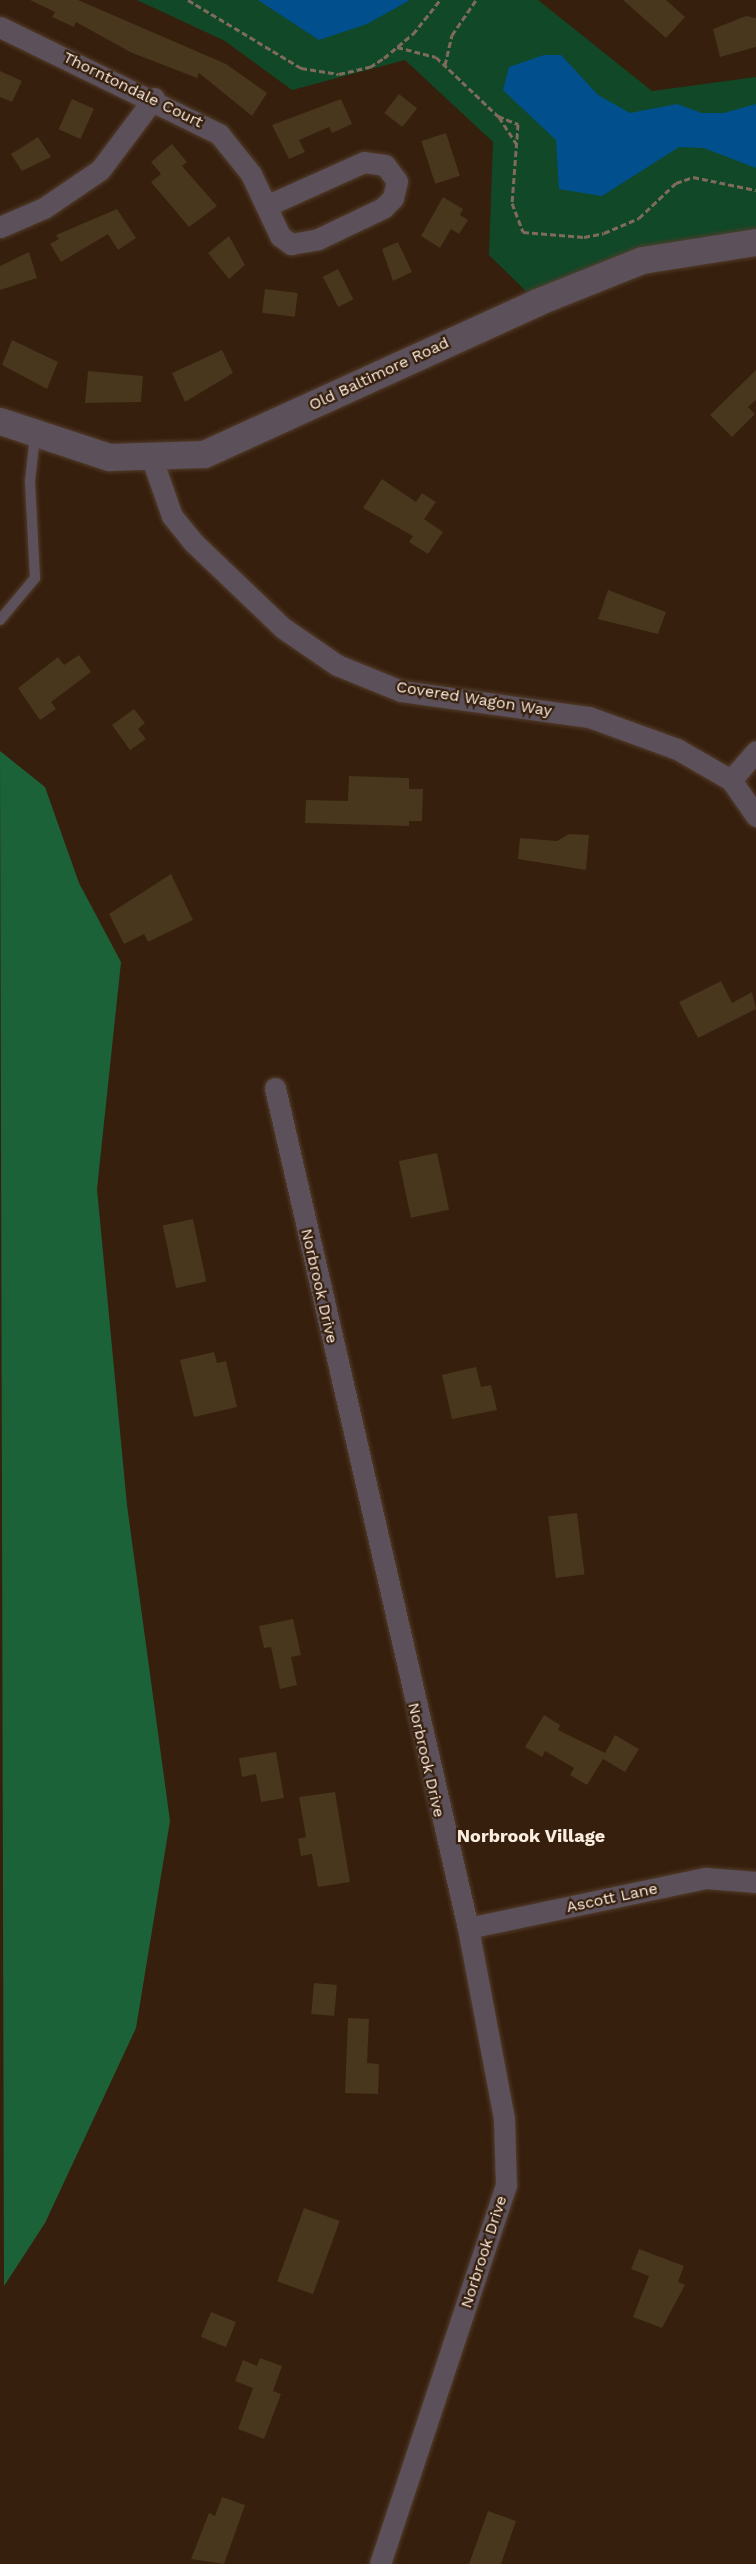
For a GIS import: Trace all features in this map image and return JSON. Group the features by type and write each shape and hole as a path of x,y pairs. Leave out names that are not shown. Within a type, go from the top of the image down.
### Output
{"street":[{"name":"Thorntondale Court","path":"0,27 154,98 219,134 251,174 266,206 284,241 301,244 383,208 393,198 397,181 385,165 364,162 266,206"},
{"path":"0,227 44,208 100,170 154,98"},
{"name":"Old Baltimore Road","path":"0,421 36,436 109,457 152,459 204,454 537,302 642,260 756,242"},
{"name":"Covered Wagon Way","path":"152,459 172,516 194,543 283,628 338,665 401,691 590,717 677,749 731,780 756,816"},
{"path":"731,780 756,751"},
{"name":"Norbrook Drive","path":"275,1088 468,1928 504,2119 506,2185 380,2564"},
{"name":"Ascott Lane","path":"468,1928 706,1878 756,1882"}],"lane":[{"path":"0,620 36,578 30,481 36,436"}],"path":[{"path":"188,0 317,73 370,67 397,47 440,0"},
{"path":"445,64 452,35 476,0"},
{"path":"397,47 445,64 498,116 518,148"},
{"path":"498,116 518,124 513,218 523,232 537,235 604,233 639,218 676,183 693,177 756,190"}],"green space":[{"path":"137,0 538,0 652,91 756,77 756,242 537,302 489,255 493,142 405,60 292,90 225,41"},
{"path":"0,751 45,787 79,883 121,962 97,1189 127,1505 170,1821 136,2028 45,2223 4,2286"}],"water":[{"path":"258,0 410,0 367,24 319,40"},
{"path":"544,55 561,55 598,95 630,113 677,104 702,113 724,113 756,104 756,168 704,148 679,147 602,196 559,189 556,140 503,90 509,67"}],"building":[{"path":"30,0 78,0 226,64 267,93 252,116 199,73 197,78 130,52 76,22 74,27 52,17 55,12"},
{"path":"623,0 666,0 685,17 666,38"},
{"path":"746,16 756,18 756,47 720,57 713,29"},
{"path":"0,71 22,81 12,102 0,97"},
{"path":"399,94 417,108 402,127 384,113"},
{"path":"72,99 94,109 81,139 59,129"},
{"path":"341,99 352,124 332,133 329,127 299,140 305,152 289,159 272,125"},
{"path":"446,133 460,176 435,184 421,141"},
{"path":"38,137 51,157 22,171 11,154"},
{"path":"172,144 187,162 182,166 217,206 189,227 151,182 161,174 151,162"},
{"path":"443,197 463,209 460,215 468,220 459,234 451,229 440,248 421,236"},
{"path":"117,209 136,238 118,250 108,234 61,262 50,244 59,239 56,235"},
{"path":"229,236 245,265 229,279 208,253"},
{"path":"398,242 412,272 393,281 382,249"},
{"path":"29,252 37,278 0,290 0,266"},
{"path":"338,269 353,299 338,307 323,277"},
{"path":"265,289 298,293 295,317 262,313"},
{"path":"12,340 58,362 47,389 2,365"},
{"path":"222,350 233,373 185,402 172,373"},
{"path":"756,370 756,400 748,407 755,414 732,437 710,415"},
{"path":"88,371 143,376 141,402 85,403"},
{"path":"382,479 416,502 422,493 436,502 424,519 443,532 428,554 409,542 413,536 363,508"},
{"path":"608,590 666,612 658,634 598,619"},
{"path":"79,655 91,672 51,702 56,709 40,720 18,688 58,657 64,665"},
{"path":"134,709 145,723 138,729 146,739 130,750 112,725"},
{"path":"349,776 409,778 409,789 423,789 422,821 409,821 409,826 305,823 306,800 348,801"},
{"path":"569,834 589,835 586,870 518,859 520,838 557,841"},
{"path":"171,874 193,920 148,942 144,934 124,944 109,914"},
{"path":"721,981 732,1003 752,992 756,1009 698,1038 679,1002"},
{"path":"437,1153 449,1210 411,1218 399,1161"},
{"path":"193,1219 206,1282 176,1288 163,1225"},
{"path":"214,1352 217,1363 226,1361 237,1407 194,1417 180,1360"},
{"path":"476,1367 481,1387 491,1385 497,1410 452,1419 442,1375"},
{"path":"577,1513 585,1575 556,1578 548,1517"},
{"path":"293,1619 301,1655 291,1657 297,1685 280,1689 271,1647 264,1648 259,1626"},
{"path":"544,1715 560,1725 558,1730 605,1753 615,1735 639,1749 625,1772 603,1759 587,1785 570,1775 574,1768 545,1751 542,1757 525,1747"},
{"path":"276,1752 284,1798 261,1802 256,1774 242,1777 239,1758"},
{"path":"335,1792 350,1882 318,1887 312,1854 301,1856 298,1839 306,1837 299,1797"},
{"path":"314,1983 337,1985 334,2016 311,2014"},
{"path":"348,2018 369,2019 367,2063 379,2064 378,2094 345,2093"},
{"path":"304,2208 340,2221 313,2294 277,2281"},
{"path":"639,2249 684,2266 678,2282 685,2285 662,2328 633,2317 649,2276 631,2269"},
{"path":"211,2312 236,2322 226,2347 201,2337"},
{"path":"260,2358 282,2366 273,2391 281,2394 264,2439 238,2429 253,2388 235,2381 243,2360 257,2366"},
{"path":"222,2497 245,2505 224,2564 191,2559 209,2513 215,2516"},
{"path":"488,2511 516,2521 501,2564 469,2564"}],"district":[{"name":"Norbrook Village","path":"531,1836"}]}
